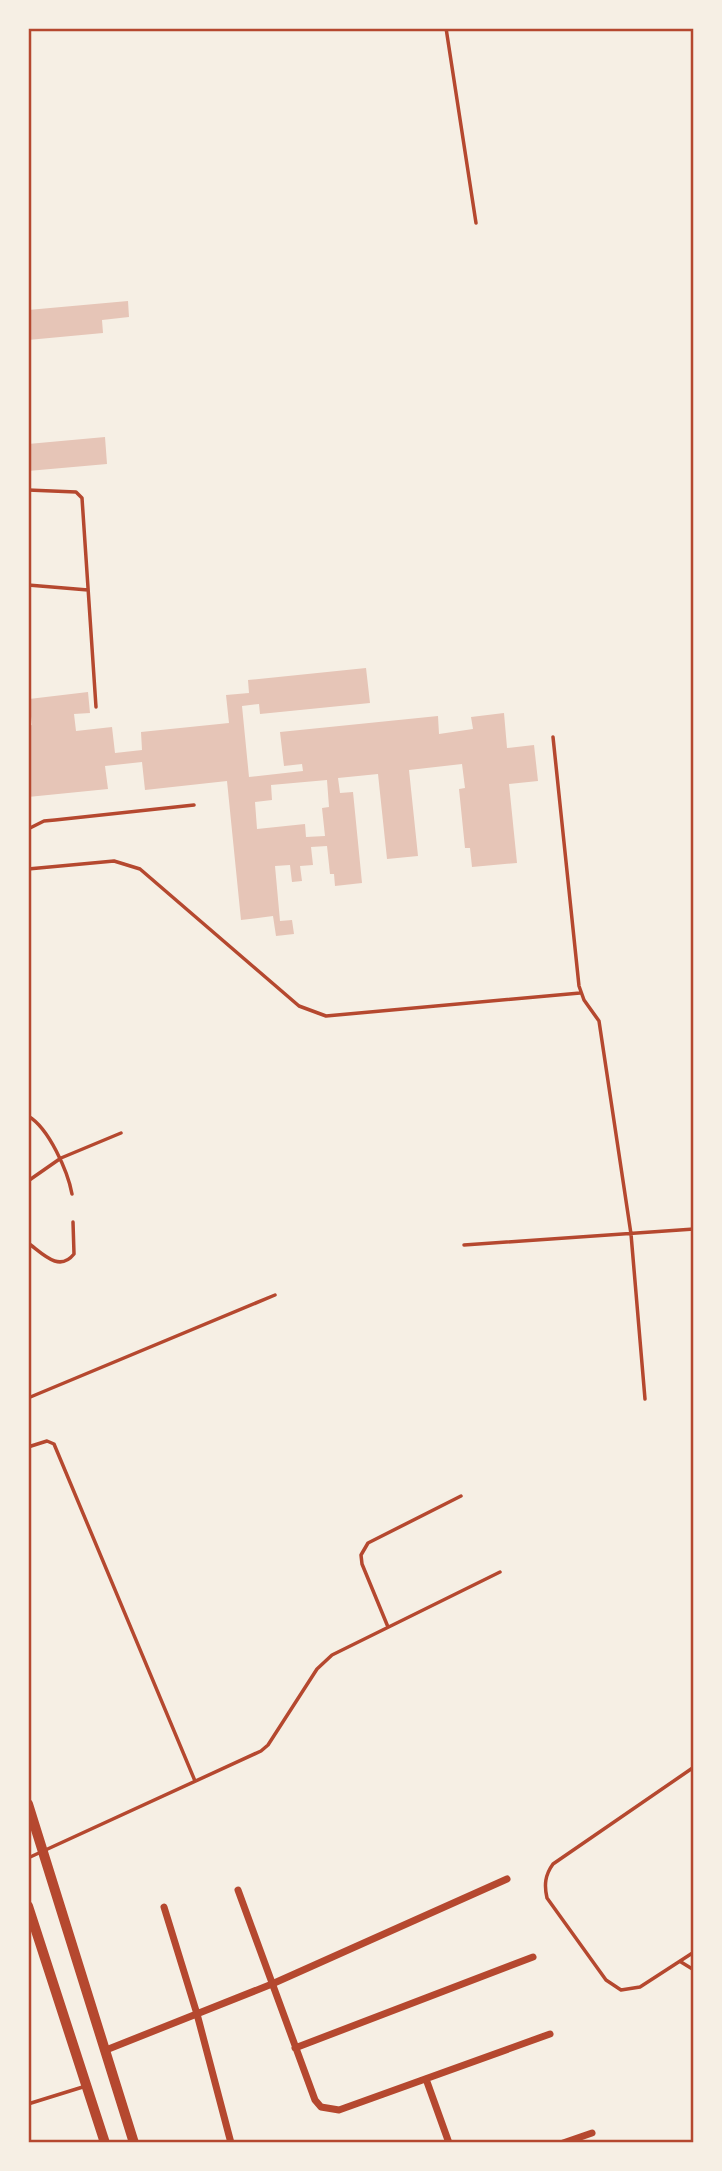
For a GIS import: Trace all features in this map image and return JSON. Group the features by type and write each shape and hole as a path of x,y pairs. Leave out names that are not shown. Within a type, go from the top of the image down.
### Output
{"main road":[{"path":"29,1808 134,2143"},
{"path":"28,1906 106,2143"}],"street":[{"path":"106,2049 272,1984 507,1879"},
{"path":"239,1890 295,2048 315,2100 321,2107 339,2109 550,2034"},
{"path":"164,1908 197,2014 231,2143"},
{"path":"295,2048 533,1957"},
{"path":"426,2079 449,2143"},
{"path":"563,2143 592,2133"}],"lane":[{"path":"446,28 476,223"},
{"path":"28,490 76,492 82,498 96,706"},
{"path":"28,585 88,590"},
{"path":"554,737 580,993 599,1021 631,1234 645,1399"},
{"path":"28,829 44,821 194,805"},
{"path":"28,869 114,861 140,869 299,1006 326,1016 580,993"},
{"path":"28,1116 36,1122 61,1158 72,1194"},
{"path":"28,1181 61,1158 121,1133"},
{"path":"28,1242 56,1263 68,1260 74,1254 73,1222"},
{"path":"464,1244 694,1229"},
{"path":"28,1398 275,1295"},
{"path":"28,1447 47,1441 54,1444 195,1782"},
{"path":"388,1628 362,1564 363,1548 461,1496"},
{"path":"28,1858 261,1751 268,1745 323,1661 500,1572"},
{"path":"694,1766 553,1864 545,1878 547,1898 612,1986 621,1990 640,1987 694,1952"},
{"path":"681,1961 694,1970"},
{"path":"28,2104 88,2085"}],"building":[{"path":"128,301 129,317 102,320 103,333 28,340 28,310"},
{"path":"105,437 107,464 28,471 28,444"},
{"path":"366,668 370,703 260,714 259,704 242,706 249,777 303,771 302,764 284,766 280,732 438,716 439,734 473,729 471,717 504,713 507,748 534,745 538,781 509,784 517,863 472,867 470,848 465,848 459,789 465,788 462,764 409,770 418,856 387,859 378,774 338,778 340,793 353,792 362,883 335,886 334,874 330,874 327,846 311,847 313,865 300,866 302,881 292,882 290,865 275,866 280,921 292,920 294,934 276,936 273,916 241,920 227,781 145,790 142,762 105,766 108,789 28,797 28,726 32,725 29,699 88,692 90,713 74,714 76,731 112,727 115,753 142,750 141,732 229,723 226,695 249,693 248,680","holes":["327,780 329,807 322,808 325,836 306,837 305,824 257,829 255,802 272,800 271,785"]}]}
